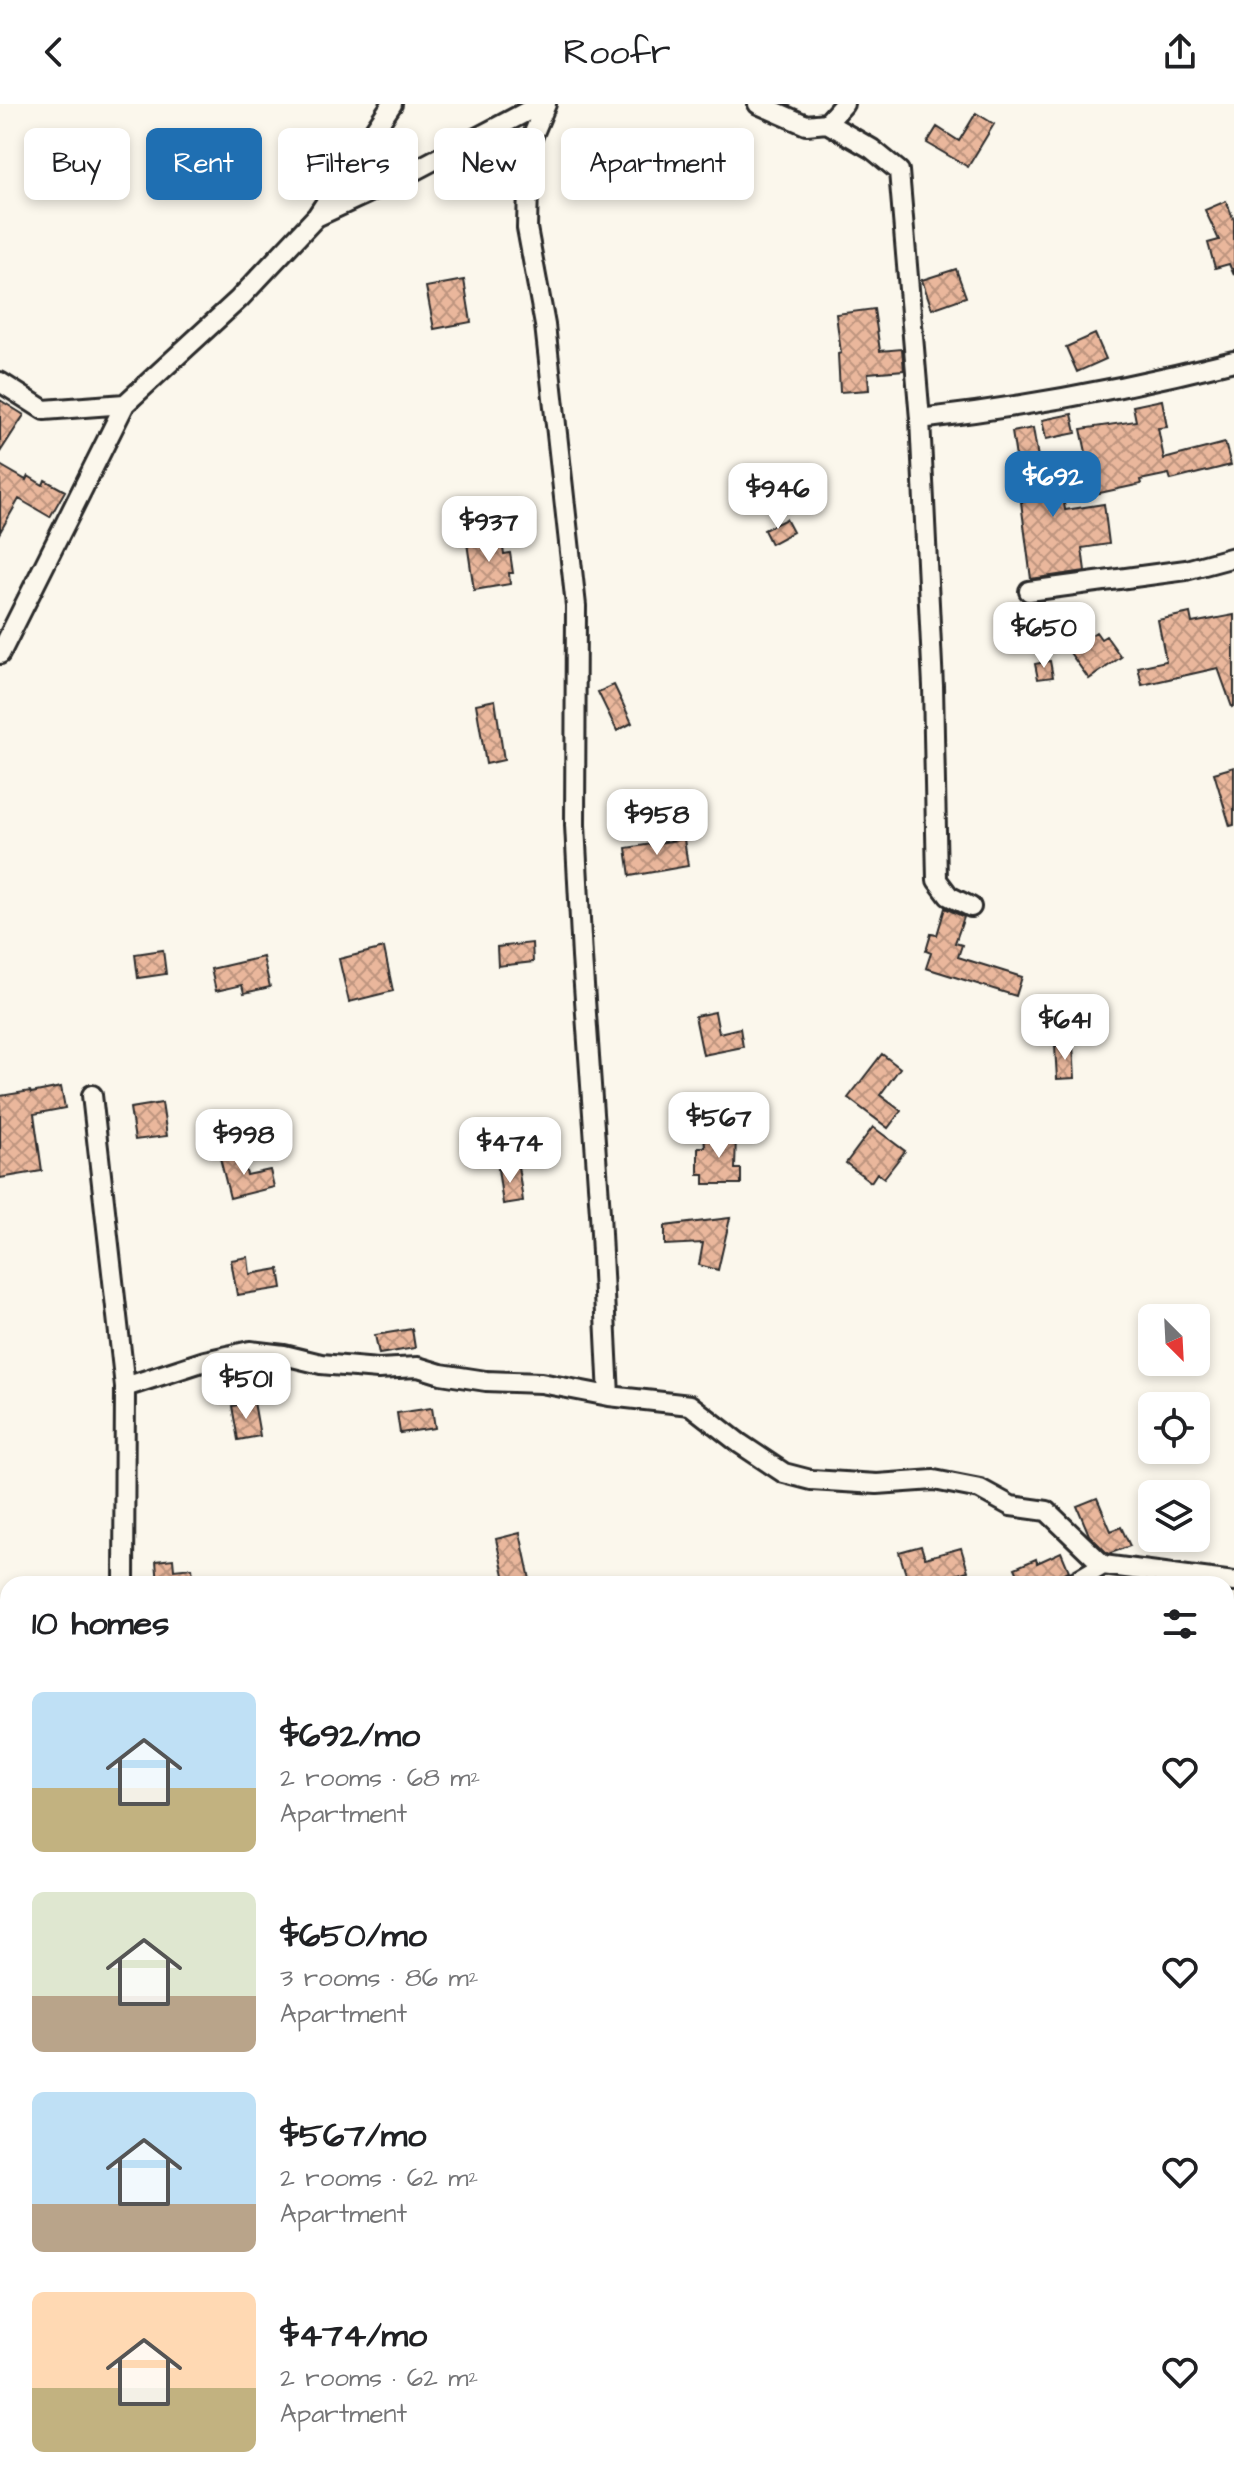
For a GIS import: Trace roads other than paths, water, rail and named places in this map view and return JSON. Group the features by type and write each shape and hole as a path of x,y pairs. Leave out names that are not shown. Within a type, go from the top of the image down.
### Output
{"street":[{"path":"0,654 125,404 239,299 317,216 392,104"},
{"path":"317,216 402,177 543,104"},
{"path":"543,104 529,145 527,228 545,325 576,606 575,825 609,1396"},
{"path":"758,104 806,125 827,123 872,149 899,171 920,419 933,686 937,880 949,896 971,907"},
{"path":"827,123 844,104"},
{"path":"920,419 1004,409 1234,361"},
{"path":"0,382 44,410 125,404"},
{"path":"1029,591 1186,570 1234,557"},
{"path":"92,1095 125,1387 124,1576"},
{"path":"125,1387 205,1361 250,1351 321,1364 378,1369 418,1367 486,1381 541,1383 609,1396 690,1405 784,1473 811,1480 877,1484 934,1480 980,1489 1011,1506 1047,1511 1103,1565 1188,1576"},
{"path":"1084,1576 1103,1565"}]}
